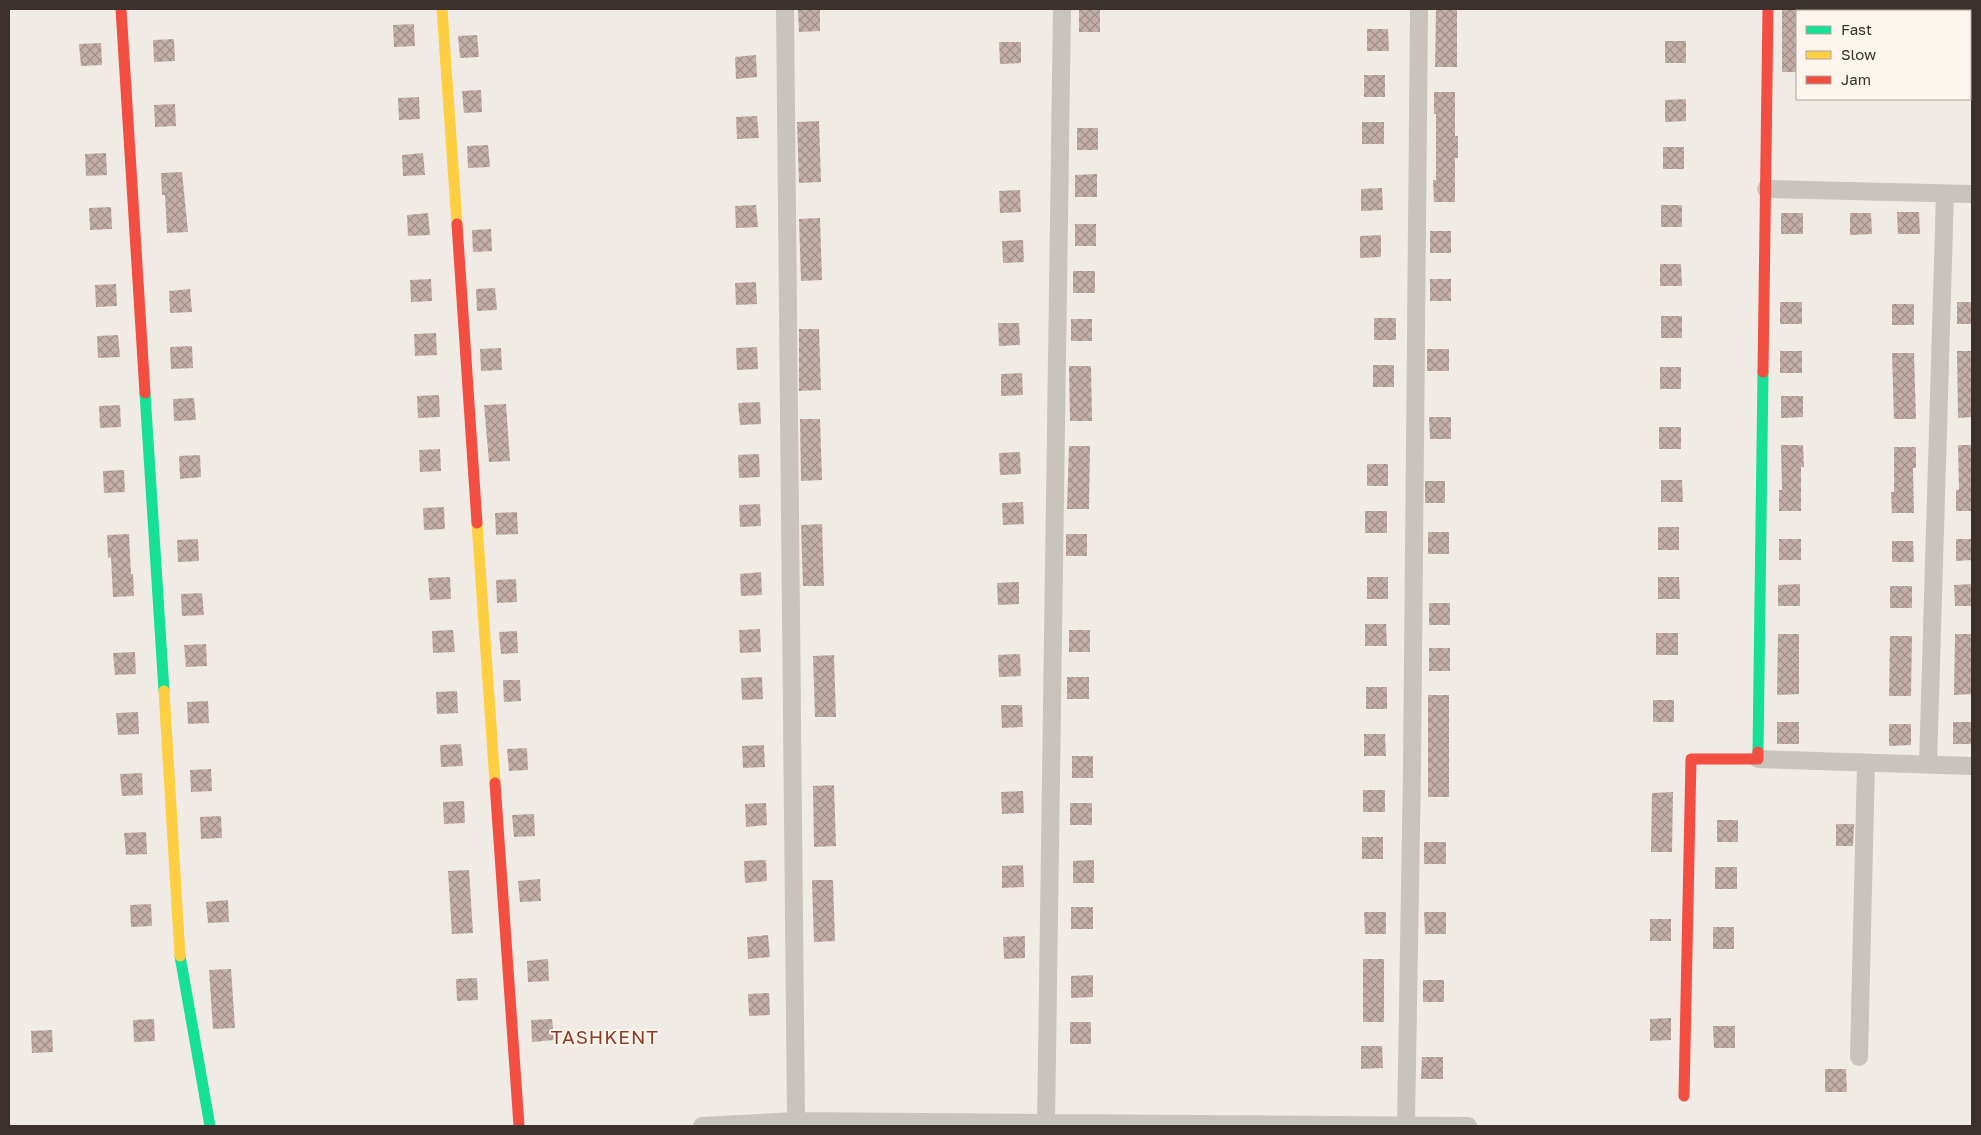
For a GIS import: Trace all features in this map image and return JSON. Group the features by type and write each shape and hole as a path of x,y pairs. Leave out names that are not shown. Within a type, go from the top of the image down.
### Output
{"street":[{"path":"121,9 180,953 210,1126"},
{"path":"442,9 518,1126"},
{"path":"785,9 796,1121"},
{"path":"1046,1124 1062,9"},
{"path":"1406,1124 1412,749 1419,9"},
{"path":"1758,759 1768,9"},
{"path":"1766,189 1972,194"},
{"path":"1928,765 1945,194"},
{"path":"1684,1096 1691,758 1972,766"},
{"path":"1859,1057 1866,763"},
{"path":"702,1126 756,1125 796,1121 1046,1124 1406,1124 1468,1126"}],"building":[{"path":"820,9 820,31 799,32 798,10"},
{"path":"1436,9 1457,9 1457,67 1435,67"},
{"path":"1782,9 1797,9 1796,72 1782,72"},
{"path":"1079,10 1100,10 1100,32 1079,32"},
{"path":"414,24 415,46 394,47 393,25"},
{"path":"1367,29 1388,29 1389,51 1367,51"},
{"path":"477,35 479,57 460,58 458,36"},
{"path":"174,39 175,61 154,62 153,40"},
{"path":"1665,41 1686,41 1686,63 1665,63"},
{"path":"999,42 1021,42 1021,63 1000,64"},
{"path":"101,43 102,65 81,66 79,44"},
{"path":"756,55 757,77 736,79 735,57"},
{"path":"1364,75 1385,75 1385,97 1364,97"},
{"path":"481,90 482,112 464,113 462,91"},
{"path":"1434,92 1455,92 1455,136 1458,136 1458,158 1455,158 1455,202 1434,202 1436,114 1434,114"},
{"path":"419,97 420,119 399,120 398,98"},
{"path":"1686,99 1686,121 1665,122 1665,100"},
{"path":"175,104 176,126 155,127 154,105"},
{"path":"757,116 759,138 737,139 736,117"},
{"path":"819,121 821,182 799,183 797,122"},
{"path":"1362,122 1384,122 1384,144 1362,144"},
{"path":"1077,128 1098,128 1098,150 1077,150"},
{"path":"488,145 490,167 468,168 467,146"},
{"path":"1663,147 1684,147 1684,169 1663,169"},
{"path":"106,153 107,175 86,176 85,154"},
{"path":"423,153 425,175 403,176 402,155"},
{"path":"182,172 188,232 167,233 165,195 162,195 161,173"},
{"path":"1097,174 1097,197 1075,197 1075,175"},
{"path":"1382,188 1383,210 1361,211 1361,189"},
{"path":"1020,190 1021,212 1000,213 999,191"},
{"path":"756,205 758,227 736,228 735,206"},
{"path":"1661,205 1682,205 1682,227 1661,227"},
{"path":"111,207 112,229 90,230 89,208"},
{"path":"1897,212 1919,212 1920,234 1898,234"},
{"path":"428,213 430,235 408,236 407,215"},
{"path":"1781,213 1803,213 1803,234 1781,234"},
{"path":"1850,213 1871,213 1872,234 1850,235"},
{"path":"820,218 822,280 801,281 799,219"},
{"path":"1075,224 1096,224 1096,246 1075,246"},
{"path":"491,229 492,251 473,252 472,230"},
{"path":"1430,231 1451,231 1451,253 1430,253"},
{"path":"1381,235 1381,257 1360,258 1360,236"},
{"path":"1023,240 1024,262 1003,263 1002,241"},
{"path":"1660,264 1681,264 1682,286 1660,286"},
{"path":"1073,271 1095,271 1095,293 1073,293"},
{"path":"431,279 432,301 411,302 410,280"},
{"path":"1430,279 1451,279 1451,301 1430,301"},
{"path":"756,282 757,304 736,305 735,283"},
{"path":"116,284 117,306 96,307 95,285"},
{"path":"495,288 497,310 477,311 476,289"},
{"path":"190,289 192,312 170,313 169,291"},
{"path":"1780,302 1802,302 1802,324 1780,324"},
{"path":"1957,302 1972,302 1972,324 1957,324"},
{"path":"1892,304 1914,304 1914,325 1892,325"},
{"path":"1661,316 1682,316 1682,338 1661,338"},
{"path":"1374,318 1396,318 1396,340 1374,340"},
{"path":"1071,319 1092,319 1092,341 1071,341"},
{"path":"998,323 1019,323 1020,345 999,346"},
{"path":"799,329 819,329 821,390 799,391"},
{"path":"436,333 437,355 415,356 414,334"},
{"path":"118,335 120,357 98,358 97,336"},
{"path":"192,346 193,368 171,369 170,347"},
{"path":"757,347 758,369 737,370 736,348"},
{"path":"501,348 502,370 481,371 480,349"},
{"path":"1427,349 1449,349 1449,371 1427,371"},
{"path":"1780,351 1802,351 1802,373 1780,373"},
{"path":"1957,351 1972,351 1972,417 1958,418"},
{"path":"1892,353 1914,353 1916,419 1894,419"},
{"path":"1373,365 1394,365 1394,387 1373,387"},
{"path":"1069,366 1091,366 1092,421 1070,421"},
{"path":"1660,367 1681,367 1681,389 1660,389"},
{"path":"1022,373 1023,395 1001,396 1001,374"},
{"path":"439,395 440,417 418,418 417,396"},
{"path":"1781,396 1803,396 1803,417 1781,418"},
{"path":"194,398 196,420 174,421 173,399"},
{"path":"760,402 761,424 740,425 738,403"},
{"path":"506,404 510,461 489,462 484,405"},
{"path":"120,405 121,427 100,428 99,406"},
{"path":"1429,417 1451,417 1451,439 1430,439"},
{"path":"800,419 820,419 822,480 801,481"},
{"path":"1659,427 1681,427 1681,449 1659,449"},
{"path":"1781,445 1803,445 1804,467 1801,467 1801,511 1779,511 1779,490 1782,490"},
{"path":"1958,445 1972,445 1972,511 1956,511 1956,490 1959,490"},
{"path":"1069,446 1090,446 1089,509 1067,509"},
{"path":"1894,447 1916,447 1916,468 1913,468 1914,513 1892,513 1891,492 1894,492"},
{"path":"440,449 441,471 420,472 419,450"},
{"path":"1020,452 1021,474 1000,475 999,453"},
{"path":"759,454 760,477 739,478 738,455"},
{"path":"200,455 201,477 180,479 179,456"},
{"path":"1367,464 1388,464 1388,486 1367,486"},
{"path":"124,470 125,492 104,493 103,471"},
{"path":"1661,480 1682,480 1683,502 1661,502"},
{"path":"1425,481 1445,481 1445,503 1425,503"},
{"path":"1023,502 1024,524 1003,525 1002,503"},
{"path":"760,504 761,526 740,527 739,505"},
{"path":"444,507 445,529 424,530 423,508"},
{"path":"1365,511 1387,511 1387,533 1365,533"},
{"path":"517,512 518,534 496,535 495,513"},
{"path":"822,524 824,586 803,586 801,525"},
{"path":"1658,527 1679,527 1679,550 1658,550"},
{"path":"1428,532 1449,532 1449,554 1428,554"},
{"path":"129,534 134,596 113,597 111,557 108,558 107,535"},
{"path":"1066,534 1087,534 1087,556 1066,556"},
{"path":"198,539 199,561 178,562 177,540"},
{"path":"1779,539 1801,539 1801,560 1779,560"},
{"path":"1956,539 1972,539 1972,560 1956,561"},
{"path":"1892,541 1913,541 1914,562 1892,562"},
{"path":"761,572 762,595 741,596 740,574"},
{"path":"450,577 451,599 430,600 428,578"},
{"path":"1367,577 1388,577 1388,599 1367,599"},
{"path":"1658,577 1679,577 1680,599 1658,599"},
{"path":"516,579 517,602 497,603 496,580"},
{"path":"1019,582 1019,604 998,605 997,583"},
{"path":"1800,584 1800,606 1778,606 1778,585"},
{"path":"1972,584 1972,606 1955,606 1954,585"},
{"path":"1890,586 1912,586 1912,608 1890,608"},
{"path":"202,593 204,615 182,616 181,594"},
{"path":"1429,603 1450,603 1450,625 1429,625"},
{"path":"1365,624 1386,624 1387,646 1365,646"},
{"path":"760,629 761,652 740,653 739,630"},
{"path":"453,630 455,652 433,653 432,631"},
{"path":"1069,630 1090,630 1090,652 1069,652"},
{"path":"517,631 518,653 501,654 499,632"},
{"path":"1656,633 1678,633 1678,655 1656,655"},
{"path":"1778,634 1799,634 1799,694 1777,695"},
{"path":"1955,634 1972,634 1972,694 1954,695"},
{"path":"1890,636 1912,636 1911,696 1889,696"},
{"path":"206,644 207,666 186,667 184,645"},
{"path":"1429,648 1450,648 1450,671 1429,671"},
{"path":"135,652 136,674 115,675 113,653"},
{"path":"1020,654 1021,676 999,677 998,655"},
{"path":"834,655 836,717 815,717 813,656"},
{"path":"762,677 763,699 742,700 741,678"},
{"path":"1067,677 1089,677 1089,699 1067,699"},
{"path":"503,680 520,680 521,701 504,702"},
{"path":"1366,687 1387,687 1387,709 1366,709"},
{"path":"457,691 458,713 437,714 436,692"},
{"path":"1428,695 1449,695 1449,797 1428,797"},
{"path":"1653,700 1674,700 1674,722 1653,722"},
{"path":"208,701 209,723 188,724 187,702"},
{"path":"1001,705 1022,705 1023,727 1002,728"},
{"path":"138,712 139,734 118,735 116,713"},
{"path":"1777,722 1799,722 1799,744 1777,744"},
{"path":"1953,722 1972,722 1972,744 1953,744"},
{"path":"1889,724 1911,724 1911,745 1889,746"},
{"path":"1364,734 1385,734 1386,756 1364,756"},
{"path":"461,744 463,766 441,767 440,745"},
{"path":"764,745 765,767 743,768 742,746"},
{"path":"527,748 528,770 509,771 507,749"},
{"path":"1072,756 1093,756 1093,778 1072,778"},
{"path":"211,769 212,791 191,792 190,770"},
{"path":"142,773 143,795 122,796 120,774"},
{"path":"834,785 836,846 814,847 813,786"},
{"path":"1363,790 1385,790 1385,812 1363,812"},
{"path":"1023,791 1024,813 1002,814 1001,792"},
{"path":"1673,792 1672,852 1651,852 1652,793"},
{"path":"464,801 465,823 444,824 443,802"},
{"path":"766,803 767,825 746,827 745,804"},
{"path":"1070,803 1092,803 1092,825 1070,825"},
{"path":"534,814 535,836 514,837 512,815"},
{"path":"221,816 222,838 201,839 200,817"},
{"path":"1717,820 1738,820 1738,842 1717,842"},
{"path":"1836,824 1854,824 1853,846 1836,846"},
{"path":"146,832 147,854 126,855 124,833"},
{"path":"1362,837 1383,837 1383,859 1362,859"},
{"path":"1424,842 1446,842 1446,864 1424,864"},
{"path":"766,860 767,881 745,883 744,861"},
{"path":"1094,860 1094,883 1073,883 1073,861"},
{"path":"1023,865 1024,887 1002,888 1002,866"},
{"path":"1715,867 1737,867 1737,889 1715,889"},
{"path":"469,870 473,933 452,934 448,871"},
{"path":"540,879 541,901 520,902 518,881"},
{"path":"812,880 833,880 835,941 814,942"},
{"path":"228,900 229,922 208,923 206,902"},
{"path":"151,904 152,926 131,927 130,905"},
{"path":"1071,907 1093,907 1093,929 1071,929"},
{"path":"1364,912 1386,912 1386,934 1365,934"},
{"path":"1424,912 1446,912 1446,934 1425,934"},
{"path":"1650,919 1671,919 1671,941 1650,941"},
{"path":"1713,927 1734,927 1734,949 1713,949"},
{"path":"768,935 770,957 748,959 747,937"},
{"path":"1025,936 1025,958 1004,959 1003,937"},
{"path":"548,959 549,981 528,982 527,961"},
{"path":"1363,959 1384,959 1384,1022 1363,1022"},
{"path":"231,969 235,1028 213,1029 209,970"},
{"path":"1093,975 1093,997 1071,998 1071,976"},
{"path":"477,978 478,1000 457,1001 456,979"},
{"path":"1423,980 1444,980 1444,1002 1423,1002"},
{"path":"769,993 770,1015 749,1016 748,994"},
{"path":"1671,1018 1671,1040 1650,1041 1650,1019"},
{"path":"154,1019 155,1041 134,1042 133,1020"},
{"path":"552,1019 554,1040 532,1042 531,1020"},
{"path":"1070,1022 1091,1022 1091,1044 1070,1044"},
{"path":"1713,1026 1735,1026 1735,1048 1714,1048"},
{"path":"52,1030 53,1052 32,1053 31,1031"},
{"path":"1361,1046 1382,1046 1383,1068 1361,1069"},
{"path":"1422,1057 1443,1057 1443,1079 1421,1079"},
{"path":"1825,1069 1846,1069 1847,1092 1825,1092"}],"traffic: fast":[{"path":"1758,752 1763,372"},
{"path":"145,393 164,691"},
{"path":"180,956 210,1126"}],"traffic: slow":[{"path":"442,9 457,224"},
{"path":"477,523 495,783"},
{"path":"164,691 180,956"}],"traffic: jam":[{"path":"121,9 145,393"},
{"path":"1763,372 1768,9"},
{"path":"457,224 477,523"},
{"path":"1684,1096 1691,759 1758,759 1758,752"},
{"path":"495,783 519,1126"}],"district":[{"name":"TASHKENT","path":"605,1037"}]}
